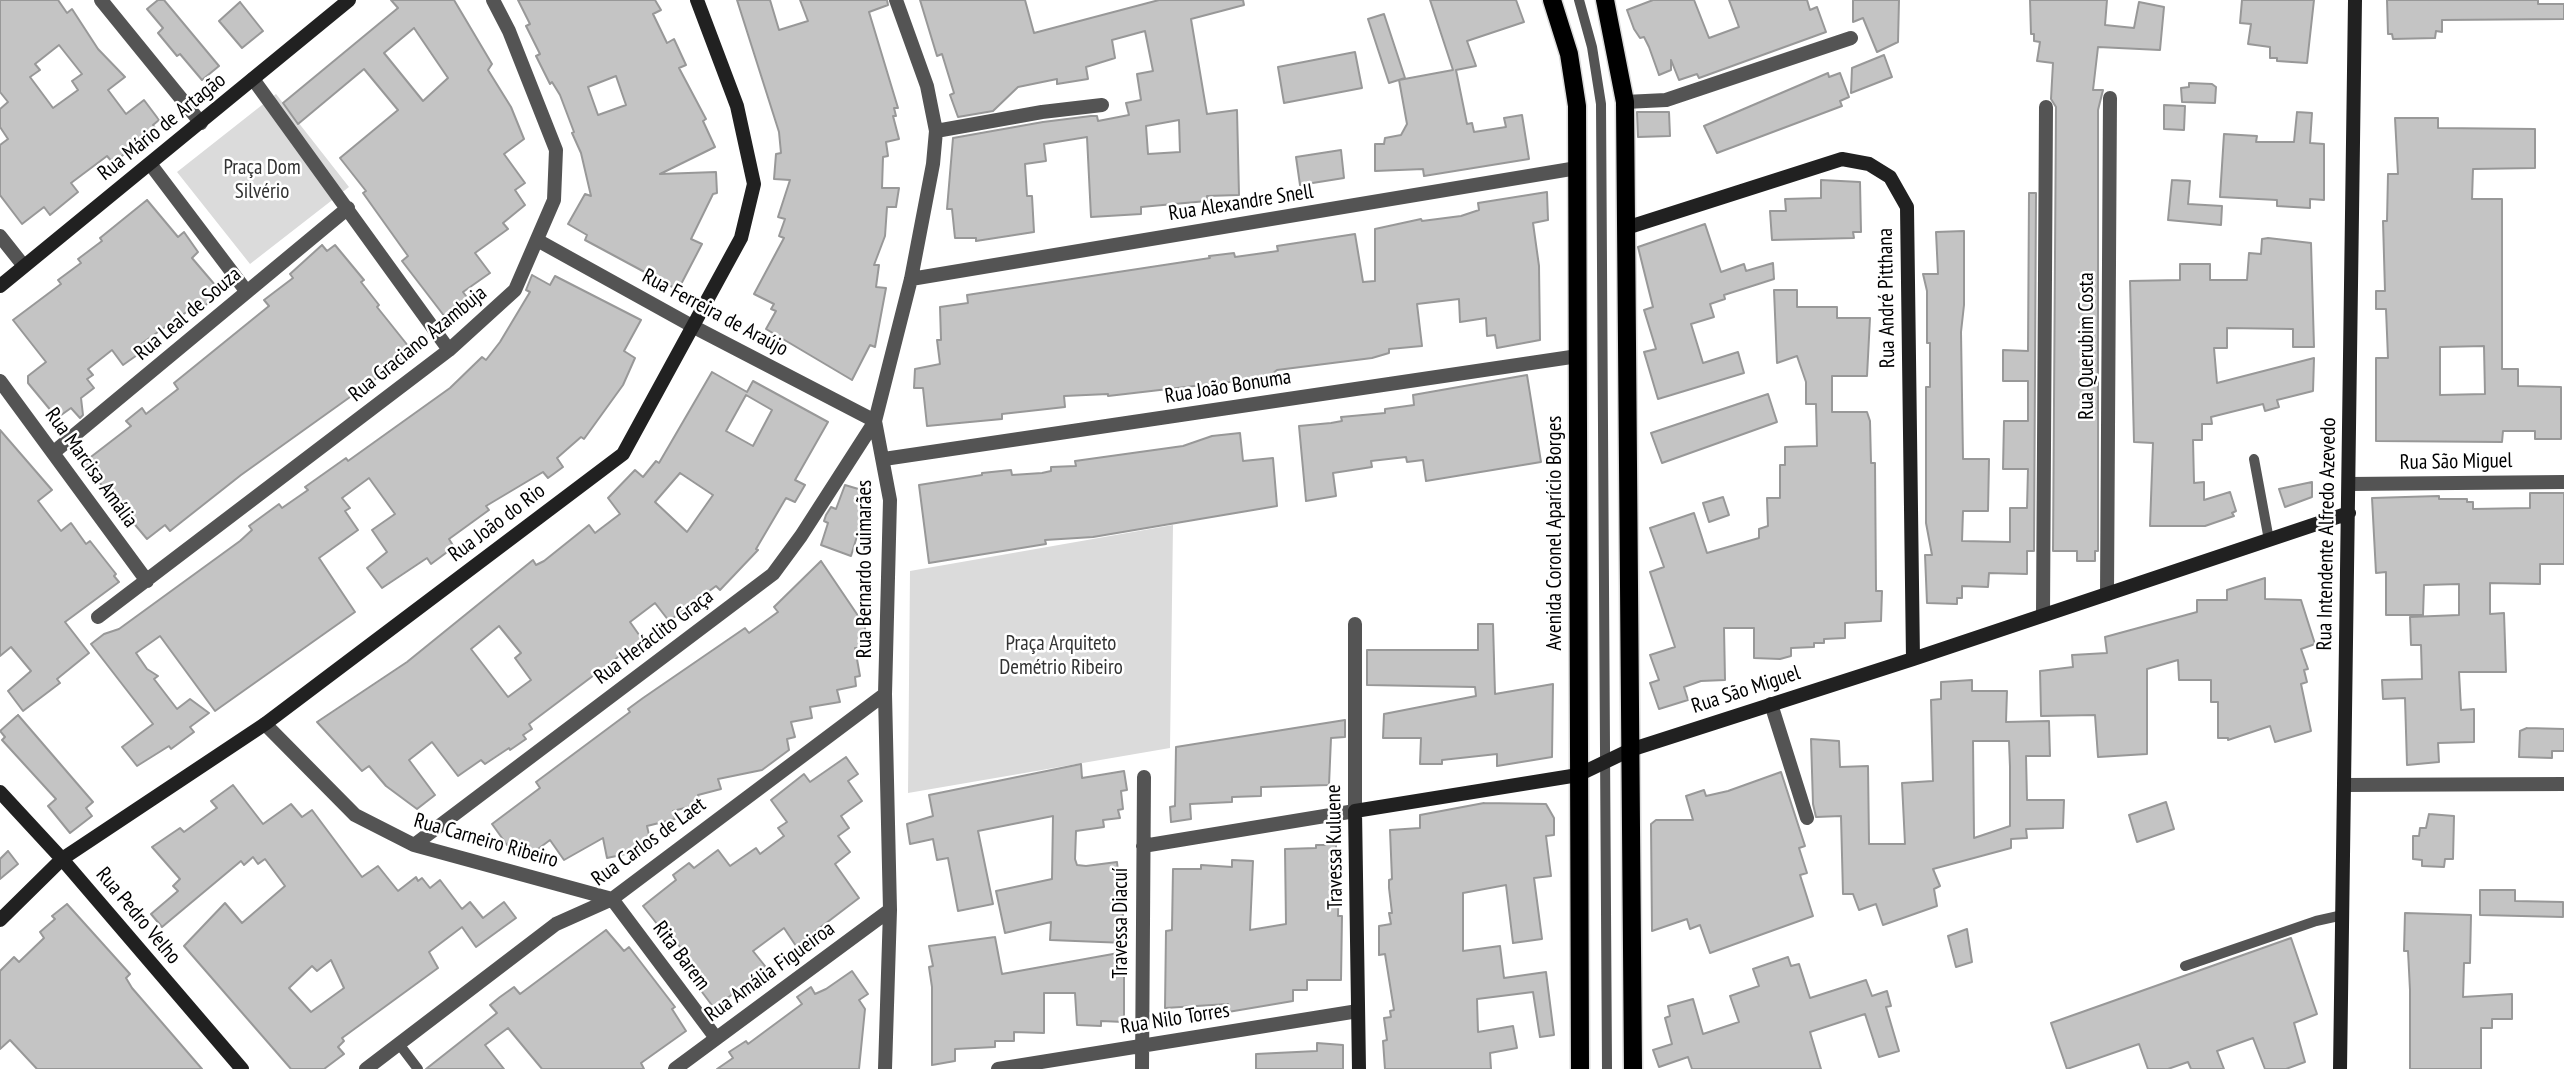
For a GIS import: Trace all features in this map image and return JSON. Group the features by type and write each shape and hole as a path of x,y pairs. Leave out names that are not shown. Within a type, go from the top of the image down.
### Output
{"main road":[{"name":"Avenida Coronel Aparício Borges","path":"1552,0 1569,54 1577,106 1580,1069"},
{"path":"1605,0 1625,102 1633,1069"}],"street":[{"path":"101,0 201,123"},
{"name":"Rua Mário de Artagão","path":"0,286 151,165 349,0"},
{"name":"Rua Graciano Azambuja","path":"98,618 449,350 515,290 554,200 556,149 509,31 493,0"},
{"name":"Rua João do Rio","path":"0,920 62,859 265,723 623,454 741,238 754,184 737,106 697,0"},
{"name":"Rua Bernardo Guimarães","path":"885,1069 890,910 886,694 890,500 875,421 911,279 933,164 936,131 927,86 896,0"},
{"name":"Rua Intendente Alfredo Azevedo","path":"2340,1069 2355,0"},
{"path":"1625,102 1666,100 1851,38"},
{"path":"253,79 449,350"},
{"name":"Rua Querubim Costa","path":"2107,594 2110,98"},
{"path":"936,131 1042,112 1102,105"},
{"path":"2043,615 2046,107"},
{"name":"Rua André Pitthana","path":"1626,228 1842,159 1869,164 1890,177 1907,207 1913,659"},
{"path":"151,165 247,292"},
{"name":"Rua Alexandre Snell","path":"911,279 1577,168"},
{"name":"Rua Leal de Souza","path":"54,452 348,208"},
{"path":"0,236 23,265"},
{"name":"Rua Ferreira de Araújo","path":"537,240 694,327 875,421"},
{"name":"Rua João Bonuma","path":"884,458 1578,356"},
{"name":"Rua Marcisa Amália","path":"0,381 147,580"},
{"name":"Rua Heráclito Graça","path":"414,845 773,574 801,536 875,421"},
{"name":"Rua São Miguel","path":"2349,484 2564,482"},
{"name":"Rua São Miguel","path":"1143,846 1578,775 1630,750 1913,659 2349,513"},
{"name":"Travessa Kuluene","path":"1355,624 1359,1069"},
{"name":"Rua Carlos de Laet","path":"366,1069 556,923 612,899 886,694"},
{"path":"1771,704 1807,818"},
{"name":"Rua Carneiro Ribeiro","path":"265,723 355,815 414,845 612,899"},
{"name":"Travessa Diacuí","path":"1142,1069 1144,777"},
{"path":"2344,785 2564,784"},
{"name":"Rua Pedro Velho","path":"0,792 62,859 242,1069"},
{"name":"Rita Barem","path":"612,899 716,1038"},
{"name":"Rua Amália Figueiroa","path":"675,1069 890,910"},
{"name":"Rua Nilo Torres","path":"998,1069 1358,1011"}],"lane":[{"path":"1579,0 1592,47 1601,104 1607,1069"},
{"path":"2254,459 2269,540"},
{"path":"2185,966 2316,921 2343,915"},
{"path":"399,1044 418,1069"}],"green space":[{"name":"Praça Dom Silvério","path":"276,94 349,187 250,264 177,172"},
{"name":"Praça Arquiteto Demétrio Ribeiro","path":"1173,525 1170,748 908,793 910,571"}],"building":[{"path":"0,0 58,0 67,13 72,9 98,49 125,77 108,90 126,114 144,100 159,120 153,125 156,129 113,163 107,156 71,183 78,192 50,215 44,207 22,224 0,195 0,145 8,139 0,127 0,109 8,102 0,92","holes":["59,45 82,74 72,81 78,90 53,108 30,77 40,70 35,64"]},
{"path":"158,0 164,0 219,66 202,80 158,33 163,28 147,9"},
{"path":"391,0 454,0 492,64 488,70 511,107 524,139 504,154 525,183 515,190 525,205 503,223 508,229 475,253 490,273 463,292 469,300 445,317 402,261 408,256 363,193 366,191 340,158 398,110 364,69 298,124 283,103 398,8","holes":["414,28 448,78 423,101 384,53"]},
{"path":"518,0 655,0 661,10 653,14 667,43 674,39 686,65 679,68 706,119 703,121 715,147 660,174 716,172 717,193 713,194 691,239 702,244 678,290 585,240 587,235 568,224 585,194 591,196 581,153 572,133 574,132 560,95 552,82 550,84 536,56 540,54 526,26 530,24","holes":["616,76 626,105 598,115 588,87"]},
{"path":"737,0 770,0 779,30 808,21 800,0 887,0 888,5 869,12 898,108 894,108 896,116 893,116 899,139 886,142 888,156 883,157 882,188 899,188 896,207 887,207 885,236 874,265 879,265 876,287 886,288 875,347 870,345 852,380 766,329 776,311 771,309 774,304 754,294 784,238 779,236 785,219 778,217 790,180 774,179 776,154 781,153 779,132"},
{"path":"920,0 1025,0 1034,33 1159,0 1243,0 1244,5 1191,19 1207,114 1237,110 1239,195 1207,196 1207,201 1141,207 1141,214 1091,217 1087,137 1044,144 1046,161 1025,164 1027,196 1032,196 1034,232 976,241 976,238 955,238 952,209 947,209 953,138 1043,122 1091,116 1097,116 1098,121 1129,115 1126,103 1141,100 1137,74 1153,71 1145,31 1112,40 1115,58 1086,67 1088,79 1057,84 1057,79 1018,87 993,111 958,117 950,95 954,93 942,54 937,56","holes":["1179,120 1180,152 1148,154 1146,126"]},
{"path":"1430,0 1516,0 1524,22 1467,41 1476,66 1456,70 1467,124 1472,123 1474,132 1506,127 1504,118 1522,115 1529,159 1424,176 1423,169 1375,171 1375,144 1384,144 1385,138 1401,135 1407,124 1399,80 1453,70"},
{"path":"1653,0 1694,0 1709,38 1739,27 1729,0 1807,0 1810,10 1817,7 1826,32 1699,78 1697,74 1679,80 1671,60 1671,70 1659,75 1649,47 1644,37 1640,38 1634,29 1627,10"},
{"path":"1853,0 1899,0 1898,42 1877,52 1863,18 1853,22"},
{"path":"2030,0 2107,0 2105,25 2134,28 2139,2 2164,7 2160,50 2098,47 2093,90 2103,90 2098,110 2098,551 2095,551 2095,561 2077,561 2077,551 2053,551 2056,107 2051,99 2053,63 2037,61 2040,42 2034,41 2034,34 2031,34"},
{"path":"2242,0 2314,0 2307,63 2277,61 2277,58 2270,58 2270,47 2248,44 2251,24 2240,23"},
{"path":"2387,0 2538,0 2538,4 2564,4 2564,19 2442,20 2442,32 2436,31 2435,38 2393,39 2392,34 2388,34"},
{"path":"240,2 263,31 242,48 219,21"},
{"path":"1384,14 1405,78 1389,83 1368,19"},
{"path":"1355,52 1362,88 1284,103 1278,67"},
{"path":"1884,55 1892,77 1851,93 1852,68"},
{"path":"1828,73 1829,77 1840,73 1849,97 1840,101 1842,106 1717,153 1704,126"},
{"path":"2189,83 2212,84 2216,87 2215,103 2182,102 2181,88 2189,87"},
{"path":"2164,105 2185,106 2184,130 2164,129"},
{"path":"1637,112 1669,112 1670,136 1638,137"},
{"path":"2297,112 2312,113 2310,143 2324,144 2324,200 2310,199 2310,208 2277,206 2277,200 2220,197 2224,134 2257,136 2256,142 2294,142"},
{"path":"2395,118 2438,118 2438,128 2535,129 2535,168 2473,169 2472,199 2502,199 2502,369 2518,369 2518,386 2561,387 2561,439 2535,439 2535,431 2503,431 2502,442 2376,441 2376,358 2388,358 2386,309 2376,309 2376,291 2385,291 2383,221 2387,221 2388,174 2398,174","holes":["2484,346 2485,394 2440,395 2440,347"]},
{"path":"1341,150 1344,178 1300,185 1296,157"},
{"path":"1821,180 1860,182 1861,232 1853,232 1854,238 1772,240 1770,211 1786,211 1785,199 1821,198"},
{"path":"2172,180 2190,181 2188,204 2222,206 2221,225 2168,220"},
{"path":"1547,192 1548,220 1533,223 1539,266 1540,340 1497,348 1495,335 1487,336 1486,318 1460,322 1459,299 1417,304 1422,346 1389,349 1389,353 1372,358 1277,370 1271,375 1229,382 1108,396 1064,396 1065,407 1002,414 1002,419 927,426 923,388 914,388 915,369 940,364 937,340 941,340 940,307 968,303 967,295 1210,258 1209,256 1234,253 1235,257 1278,251 1277,246 1355,234 1363,282 1375,281 1375,229 1421,219 1461,216 1479,210 1478,203"},
{"path":"2029,193 2036,193 2034,551 2027,551 2027,574 1989,573 1988,587 1962,586 1962,598 1957,598 1957,604 1927,603 1925,555 1932,555 1926,523 1926,387 1930,387 1930,343 1927,343 1927,291 1923,274 1938,274 1936,232 1964,231 1964,305 1961,332 1963,459 1989,459 1988,511 1963,511 1962,541 2010,542 2010,508 2027,508 2028,469 2003,469 2004,421 2028,421 2028,381 2003,381 2003,350 2028,351"},
{"path":"147,200 178,237 184,232 198,252 192,258 221,292 199,311 195,306 141,344 137,349 140,353 123,365 112,350 88,369 93,375 87,379 94,388 81,398 83,415 80,418 71,408 57,418 28,383 28,376 46,362 13,320 61,284 58,280 81,263 78,259"},
{"path":"1705,224 1721,272 1744,264 1746,271 1773,263 1774,279 1724,295 1725,299 1710,304 1714,317 1691,324 1703,363 1738,352 1744,373 1658,399 1644,352 1656,349 1644,310 1653,307 1638,247"},
{"path":"2262,239 2311,243 2314,347 2293,347 2293,329 2227,328 2227,348 2214,348 2217,383 2314,358 2313,391 2277,400 2279,407 2265,411 2263,404 2211,417 2212,424 2202,424 2202,440 2193,440 2194,483 2204,482 2204,500 2230,492 2236,511 2232,513 2234,516 2205,526 2150,526 2153,443 2134,442 2130,281 2180,280 2180,264 2210,264 2210,280 2247,280 2249,253 2261,254"},
{"path":"322,245 327,251 335,245 364,280 361,282 379,305 377,307 413,352 241,475 170,531 165,525 147,539 83,463 131,426 126,421 142,408 146,414 178,389 174,383 269,306 264,300 293,278 290,274"},
{"path":"532,275 550,285 555,276 641,320 624,351 635,358 623,385 584,439 581,437 557,458 563,467 548,478 543,472 486,506 489,510 449,539 454,547 431,564 427,558 382,588 367,568 387,552 372,530 395,514 369,478 342,498 350,508 345,511 358,530 319,558 355,612 215,711 160,636 136,653 147,669 158,676 154,679 177,709 190,699 209,713 190,727 194,732 171,749 169,746 137,766 122,747 153,724 91,644 104,634 119,629 240,541 252,530 249,526 279,504 282,508 308,490 305,487 346,458 348,461 450,388 482,357 486,360 530,292 526,290"},
{"path":"1774,290 1797,290 1797,307 1837,307 1837,318 1870,318 1867,376 1832,376 1832,412 1867,412 1870,421 1871,463 1875,463 1876,591 1882,591 1881,621 1845,623 1845,638 1824,639 1824,643 1814,643 1814,647 1791,648 1791,656 1780,659 1754,658 1754,628 1724,628 1725,680 1701,681 1684,687 1688,700 1659,709 1650,683 1659,680 1650,655 1675,647 1650,572 1664,567 1650,528 1694,513 1707,553 1759,538 1759,529 1768,526 1767,498 1780,498 1780,465 1785,465 1785,447 1817,446 1816,404 1806,404 1806,382 1797,356 1777,363"},
{"path":"712,372 747,392 753,381 828,422 795,480 805,485 795,502 786,498 756,549 758,550 720,590 716,586 669,621 655,603 630,622 642,639 529,724 532,729 523,735 526,739 485,764 481,760 458,776 432,742 409,760 435,795 417,809 386,786 369,766 362,771 317,722 407,662 533,560 536,565 544,561 589,525 595,533 620,514 608,498 635,470 643,477 656,461 659,463","holes":["746,395 772,410 753,446 726,431","680,473 713,495 687,532 655,502","499,626 521,653 515,658 531,680 508,697 471,649"]},
{"path":"1527,375 1541,462 1426,481 1423,460 1407,462 1406,457 1371,461 1372,467 1333,473 1336,496 1306,501 1299,426 1342,421 1341,417 1385,413 1385,409 1414,405 1413,395"},
{"path":"1768,394 1777,422 1662,463 1651,433"},
{"path":"0,430 52,490 38,501 61,531 71,523 86,544 90,541 116,574 114,576 119,582 65,622 89,653 57,679 60,683 23,711 8,691 31,671 11,647 0,656"},
{"path":"1240,433 1243,461 1273,458 1277,506 1093,537 1045,540 1046,544 929,563 919,485 1011,470 1012,475 1042,473 1051,471 1051,467 1076,466 1075,461 1183,446 1212,436"},
{"path":"2312,482 2312,497 2285,507 2279,489"},
{"path":"845,485 865,491 863,497 870,498 865,536 858,533 851,556 821,545 828,523 824,521 826,515 831,507 836,509"},
{"path":"2530,493 2564,493 2564,564 2540,564 2540,584 2490,583 2490,614 2504,613 2506,672 2459,672 2461,710 2474,709 2474,742 2438,743 2439,762 2407,765 2405,698 2383,699 2382,680 2422,679 2421,645 2411,645 2410,617 2459,615 2459,584 2424,585 2423,615 2386,615 2386,572 2376,573 2372,498 2439,496 2439,499 2467,499 2467,502 2473,502 2473,509 2530,508"},
{"path":"1723,497 1729,515 1709,522 1703,503"},
{"path":"821,561 865,626 865,648 855,648 860,676 855,677 856,686 837,690 840,702 810,707 812,718 791,722 795,737 787,739 789,750 762,770 718,779 721,789 698,795 700,804 673,811 675,819 647,826 651,844 634,848 635,852 607,858 603,838 564,860 550,840 534,852 507,845 492,824 540,788 536,782 630,712 628,709 643,698 745,628 749,633 778,612 774,607"},
{"path":"2265,578 2265,599 2301,600 2315,644 2301,649 2308,669 2304,670 2307,682 2301,684 2311,731 2275,742 2270,726 2228,740 2218,738 2218,702 2211,702 2211,680 2179,680 2178,660 2147,669 2147,754 2098,757 2095,715 2041,716 2040,671 2073,667 2072,655 2107,653 2105,637 2197,612 2197,600 2227,600 2227,590"},
{"path":"1478,624 1493,624 1495,694 1553,684 1552,757 1497,766 1497,754 1442,760 1442,764 1420,764 1421,738 1383,738 1384,714 1476,696 1475,687 1367,685 1367,650 1478,650"},
{"path":"1972,680 1972,691 2007,691 2006,722 2049,721 2050,756 2026,756 2027,800 2064,800 2063,828 2026,829 2027,838 2011,839 2011,848 1933,869 1940,886 1934,889 1937,906 1883,925 1876,904 1859,910 1853,894 1843,894 1841,816 1816,817 1813,804 1811,739 1839,741 1840,767 1868,766 1869,844 1905,844 1902,783 1933,781 1931,700 1941,699 1941,682","holes":["1973,741 2009,741 2010,826 1974,838"]},
{"path":"18,715 93,802 86,808 92,816 70,833 48,806 56,799 2,740 5,737 0,731"},
{"path":"1345,720 1345,737 1331,738 1329,785 1261,787 1261,796 1232,797 1232,802 1190,804 1191,819 1171,822 1170,807 1175,806 1176,747"},
{"path":"2527,728 2564,729 2564,751 2552,751 2552,758 2519,757 2520,731"},
{"path":"846,757 858,774 848,781 862,801 841,816 849,828 838,836 850,852 835,864 859,898 796,946 784,928 753,951 769,971 745,990 742,987 714,1008 699,988 706,983 675,940 672,943 643,906 676,880 673,875 689,863 694,868 718,850 730,866 756,848 760,854 784,836 778,828 787,822 771,800 804,774 810,782"},
{"path":"1081,764 1082,778 1124,771 1127,790 1121,791 1123,809 1118,810 1120,818 1103,820 1104,827 1076,831 1075,859 1077,865 1086,866 1117,862 1126,943 1050,940 1051,922 1005,933 996,891 1052,879 1053,816 978,831 993,904 958,911 948,858 937,860 933,839 910,844 907,824 933,816 929,795"},
{"path":"1781,772 1805,846 1799,848 1807,873 1800,875 1813,916 1710,953 1700,925 1690,929 1687,919 1652,931 1651,824 1656,820 1693,820 1686,796 1704,790 1706,796 1728,791"},
{"path":"233,785 263,824 291,804 302,817 312,810 362,877 378,866 398,891 416,877 418,881 422,878 430,888 440,880 462,909 470,902 483,918 504,902 516,918 476,947 462,927 429,952 438,968 342,1038 344,1041 338,1047 344,1054 324,1069 291,1069 184,946 225,903 242,923 285,886 265,859 258,864 253,857 244,865 241,861 162,927 151,914 178,891 173,886 180,879 152,847 180,828 184,832 217,808 211,801","holes":["331,960 344,988 311,1012 289,988 312,966 317,971"]},
{"path":"2166,802 2174,829 2137,842 2129,815"},
{"path":"1484,803 1546,804 1554,818 1554,835 1546,836 1551,876 1534,878 1542,939 1513,943 1506,885 1463,893 1463,951 1500,946 1504,978 1546,972 1554,1035 1540,1037 1533,992 1477,999 1478,1032 1513,1026 1517,1048 1490,1053 1491,1069 1385,1069 1383,1041 1387,1040 1384,1018 1391,1017 1390,1011 1394,1010 1385,954 1379,955 1379,926 1391,924 1390,830 1420,828 1420,815"},
{"path":"2429,814 2454,816 2453,859 2445,859 2444,867 2422,866 2422,860 2413,859 2413,836 2419,836 2420,828 2426,828"},
{"path":"1316,845 1336,845 1336,853 1339,853 1341,980 1307,980 1307,990 1293,990 1293,1001 1228,1012 1228,1004 1165,1008 1166,931 1172,930 1173,869 1201,869 1201,865 1232,867 1232,860 1253,861 1250,930 1286,924 1285,849 1316,848"},
{"path":"8,851 18,864 0,879 0,859"},
{"path":"2480,890 2515,890 2515,901 2563,902 2563,917 2480,915"},
{"path":"67,904 130,974 126,978 132,988 202,1069 37,1069 10,1040 0,1049 0,971 14,957 19,962 44,938 40,932 55,919 52,916"},
{"path":"2405,913 2471,915 2470,963 2464,963 2463,997 2512,994 2512,1019 2492,1019 2492,1028 2481,1028 2481,1069 2410,1069 2410,990 2408,951 2404,951"},
{"path":"1967,929 1972,962 1956,967 1948,936"},
{"path":"606,930 624,951 629,947 675,1007 672,1009 686,1031 641,1063 644,1069 542,1069 508,1028 485,1045 504,1069 426,1069 497,1013 490,1005 500,997 514,987 520,994"},
{"path":"995,937 1002,974 1124,952 1124,1022 1101,1021 1101,1026 1077,1025 1075,993 1044,993 1044,1033 1014,1032 1014,1041 995,1041 995,1047 955,1049 955,1061 932,1065 932,987 929,967 933,966 929,946"},
{"path":"2291,938 2317,1014 2294,1023 2305,1062 2286,1069 2265,1069 2253,1038 2217,1051 2224,1069 2191,1069 2188,1062 2168,1069 2148,1069 2139,1044 2067,1069 2051,1023"},
{"path":"1788,957 1791,966 1799,964 1810,998 1866,980 1872,996 1887,991 1891,1006 1886,1007 1899,1051 1879,1057 1865,1014 1810,1032 1821,1069 1692,1069 1688,1057 1659,1067 1653,1050 1672,1044 1665,1018 1670,1016 1668,1006 1693,999 1703,1034 1739,1022 1730,996 1759,986 1753,969"},
{"path":"852,971 868,994 859,1000 865,1009 859,1069 717,1069 733,1058 729,1052 746,1041 748,1044 802,1004 797,997 811,987 815,994 826,989"},
{"path":"1317,1043 1343,1045 1343,1069 1256,1069 1256,1054 1317,1051"}]}
